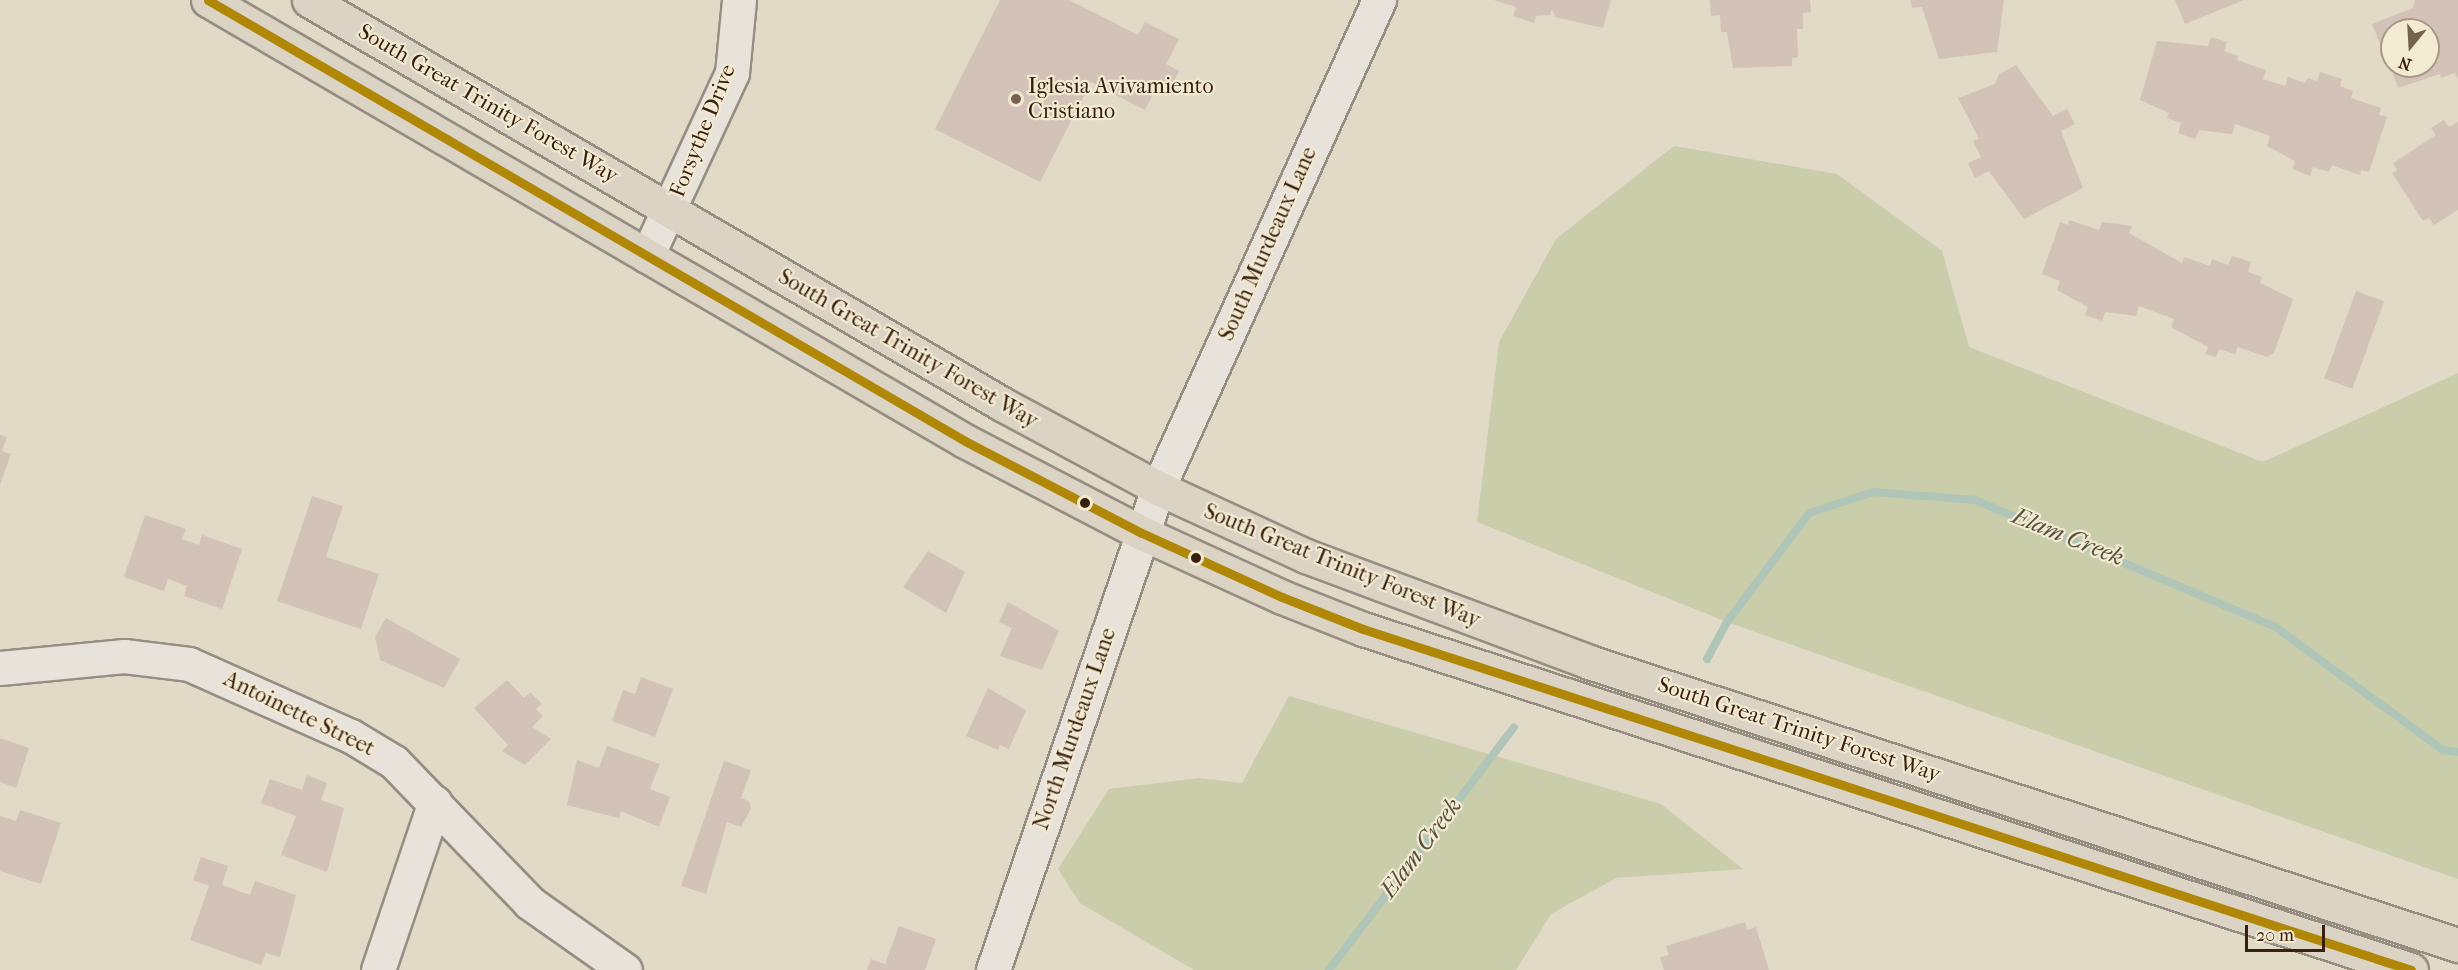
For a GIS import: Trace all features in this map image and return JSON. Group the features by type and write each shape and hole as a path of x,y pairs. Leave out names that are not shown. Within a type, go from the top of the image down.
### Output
{"main road":[{"name":"South Great Trinity Forest Way","path":"208,0 965,441 1142,533 1362,629 2411,970"},
{"name":"South Great Trinity Forest Way","path":"309,0 670,211 1158,489 1337,568 1589,662 2458,945"}],"street":[{"name":"Forsythe Drive","path":"647,256 670,211 732,73 739,0"},
{"name":"South Murdeaux Lane","path":"1158,489 1379,0"},
{"name":"North Murdeaux Lane","path":"993,970 1158,489"},
{"name":"Antoinette Street","path":"0,668 123,656 189,664 351,736 394,762 530,903 625,970"},
{"path":"378,970 435,802"}],"green space":[{"path":"1674,146 1837,174 1942,251 1969,347 2263,462 2458,373 2458,879 1727,622 1477,522 1499,342 1556,239"},
{"path":"1289,696 1661,804 1743,869 1616,878 1551,914 1516,970 1194,970 1080,903 1058,869 1109,789 1199,778 1242,783"}],"building":[{"name":"Iglesia Avivamiento Cristiano","path":"1000,0 1069,0 1138,35 1145,22 1179,39 1166,64 1179,71 1170,88 1159,82 1145,110 1091,82 1040,182 935,129"},
{"path":"1494,0 1611,0 1603,28 1555,17 1552,9 1550,15 1536,16 1534,23 1513,16 1516,7"},
{"path":"1710,0 1810,0 1811,12 1803,13 1803,29 1797,29 1798,57 1792,58 1792,66 1733,68 1727,32 1721,32 1720,15 1711,16"},
{"path":"1911,0 2004,0 1997,52 1939,59 1922,7 1912,8"},
{"path":"2175,0 2244,0 2185,24"},
{"path":"2415,0 2458,0 2458,79 2455,73 2441,78 2440,18 2387,18 2413,8"},
{"path":"2380,21 2380,44 2372,24"},
{"path":"2211,37 2227,42 2224,51 2238,56 2237,60 2266,70 2263,79 2285,86 2288,77 2305,83 2308,78 2317,81 2320,72 2342,79 2340,86 2353,91 2351,98 2381,108 2379,115 2387,117 2369,172 2361,170 2360,175 2332,165 2329,172 2313,167 2310,176 2293,169 2295,161 2267,146 2270,136 2235,124 2232,134 2199,130 2195,139 2178,133 2181,123 2167,118 2169,113 2140,100 2157,41 2208,46"},
{"path":"2016,65 2053,116 2067,109 2075,124 2061,131 2083,188 2024,219 1989,171 1975,178 1968,163 1981,157 1973,141 1979,139 1958,98 1995,84 1999,74"},
{"path":"2394,78 2428,78 2398,88"},
{"path":"2444,120 2449,127 2458,122 2458,210 2434,225 2429,218 2423,221 2392,173 2397,170 2393,163 2436,135 2431,128"},
{"path":"2069,220 2099,230 2102,222 2132,226 2129,233 2182,263 2184,257 2210,266 2212,259 2228,265 2232,256 2251,262 2248,272 2262,277 2260,283 2293,299 2274,353 2267,357 2238,347 2235,354 2219,349 2216,357 2205,354 2208,347 2171,327 2174,319 2139,306 2136,316 2105,312 2102,321 2085,315 2088,307 2057,290 2060,281 2042,274 2060,222 2068,225"},
{"path":"2356,291 2384,301 2352,389 2324,378"},
{"path":"0,435 7,437 2,451 11,454 0,485"},
{"path":"312,496 343,506 326,557 379,574 361,629 277,601"},
{"path":"145,515 186,529 182,539 199,545 202,535 242,549 222,609 184,596 187,586 168,579 164,591 124,577"},
{"path":"928,551 965,572 946,613 903,587"},
{"path":"1008,602 1059,631 1042,670 1000,656 1012,628 999,622"},
{"path":"386,618 460,659 444,688 380,660 375,637"},
{"path":"641,677 673,689 655,737 612,721 623,690 635,694"},
{"path":"507,680 524,698 530,692 542,704 536,709 543,716 532,727 551,739 525,765 502,751 508,745 474,708"},
{"path":"988,688 1026,710 1009,749 1000,745 998,750 966,736"},
{"path":"0,738 29,748 16,788 0,782"},
{"path":"607,746 660,764 650,789 670,797 659,827 621,811 619,818 567,805 577,760 599,768"},
{"path":"724,761 751,770 741,798 749,801 751,809 741,827 727,822 706,894 681,886"},
{"path":"307,775 327,783 321,800 344,808 327,872 281,855 296,816 261,803 270,779 302,790"},
{"path":"20,810 61,823 41,884 0,871 0,816 16,821"},
{"path":"201,857 228,866 222,885 250,895 255,881 296,895 280,957 266,953 261,965 190,940 209,886 193,880"},
{"path":"1745,922 1747,930 1756,927 1769,970 1664,970 1660,957 1669,955 1666,946"},
{"path":"899,926 936,939 925,970 867,970 871,959 885,964"}],"waterway":[{"name":"Elam Creek","path":"1707,659 1727,622 1809,513 1873,492 1975,500 2274,626 2443,750 2458,752"},
{"name":"Elam Creek","path":"1329,970 1514,727"}],"transit line":[{"path":"208,0 965,441 1142,533 1282,597 1363,629 2411,970"}],"place":[{"name":"Iglesia Avivamiento Cristiano","path":"1016,99"}]}
